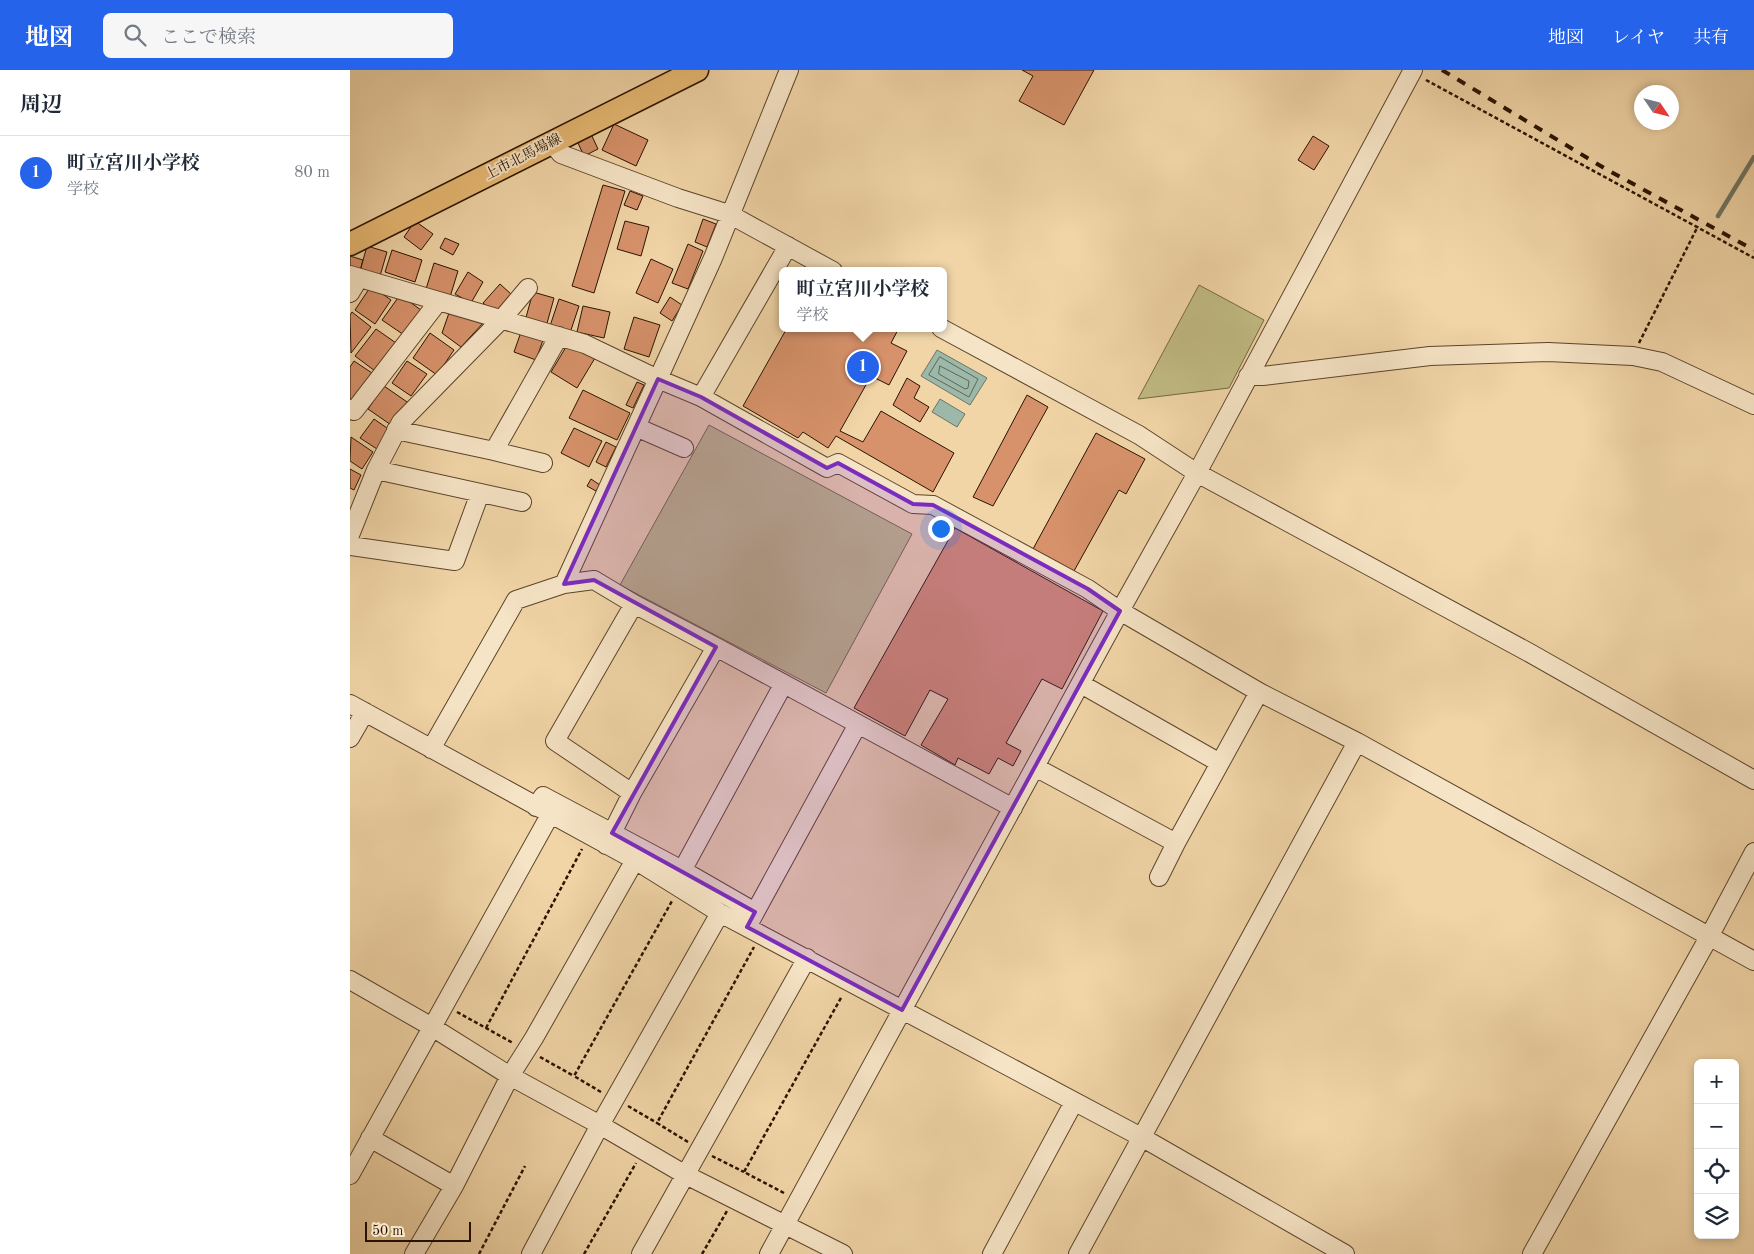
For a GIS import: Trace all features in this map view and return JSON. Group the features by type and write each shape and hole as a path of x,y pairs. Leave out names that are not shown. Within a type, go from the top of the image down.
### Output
{"main road":[{"name":"上市北馬場線","path":"350,244 697,70"}],"street":[{"path":"564,584 713,258 729,214 789,70"},
{"path":"769,1254 1120,611 1198,473 1411,71"},
{"path":"552,143 561,154 678,198 729,214 826,267"},
{"path":"701,397 788,246"},
{"path":"353,282 438,302 585,344 701,397 826,468 838,464 913,504 933,505 1088,589 1120,611 1259,692 1357,742 1754,961"},
{"path":"350,535 356,499 376,470 401,422 501,320 528,288"},
{"path":"350,409 354,411 438,302"},
{"path":"947,331 1130,430 1198,473 1528,652 1754,780"},
{"path":"494,451 559,336"},
{"path":"1248,376 1263,376 1430,356 1548,352 1633,356 1662,362 1754,405"},
{"path":"636,427 684,448"},
{"path":"396,430 543,463"},
{"path":"376,470 522,502"},
{"path":"350,546 455,561 480,493"},
{"path":"431,749 516,600 564,584 594,580 634,604 1013,808"},
{"path":"632,793 555,741 634,604"},
{"path":"609,839 632,793 716,647"},
{"path":"1081,684 1220,763"},
{"path":"679,881 783,685"},
{"path":"1159,877 1259,692"},
{"path":"350,738 357,708 589,836 609,839 635,860 679,881 720,913 755,925"},
{"path":"755,925 858,724"},
{"path":"1078,1254 1143,1138 1357,742"},
{"path":"1035,767 1176,843"},
{"path":"350,1174 444,1006 543,811 542,796 609,839 807,958 1143,1138 1345,1254"},
{"path":"1532,1254 1710,937 1754,852"},
{"path":"414,1254 454,1186 510,1076 635,860"},
{"path":"531,1254 614,1099 720,913"},
{"path":"641,1254 698,1149 807,958"},
{"path":"350,980 432,1027 510,1076 684,1174 842,1254"},
{"path":"992,1254 1074,1102"},
{"path":"370,1138 454,1186"}],"path":[{"path":"1411,71 1754,258"},
{"path":"1633,356 1698,226"},
{"path":"486,1028 589,836"},
{"path":"574,1076 679,881"},
{"path":"657,1123 755,925"},
{"path":"744,1172 850,981"},
{"path":"444,1006 574,1076 657,1123 698,1149 799,1200"},
{"path":"584,1254 643,1150"},
{"path":"479,1254 525,1166"},
{"path":"702,1254 734,1199"}],"highlighted area":[{"path":"658,379 701,397 827,468 838,463 913,504 933,505 1088,589 1120,611 902,1010 747,927 755,912 612,833 716,647 594,580 564,584"}],"shaded area":[{"path":"1199,285 1264,320 1229,388 1138,399"},
{"path":"709,425 912,534 826,693 620,585"}],"water":[{"path":"937,350 987,378 970,405 921,376"},
{"path":"940,399 965,414 957,427 932,412"}],"building":[{"path":"1022,70 1094,70 1064,125 1019,101 1033,76"},
{"path":"614,124 648,140 636,166 602,150"},
{"path":"591,134 598,149 584,156 577,141"},
{"path":"1313,136 1329,146 1314,170 1298,160"},
{"path":"603,185 625,191 594,293 572,286"},
{"path":"630,191 643,196 637,210 624,205"},
{"path":"703,219 716,224 707,247 695,242"},
{"path":"415,221 433,234 421,250 404,237"},
{"path":"625,221 649,227 641,256 617,249"},
{"path":"445,238 459,244 453,255 440,248"},
{"path":"688,244 703,251 688,289 672,283"},
{"path":"367,246 387,252 380,276 360,271"},
{"path":"392,250 422,260 415,282 385,272"},
{"path":"350,256 363,260 360,271 350,268"},
{"path":"651,259 673,269 658,303 636,293"},
{"path":"434,263 458,271 450,297 426,289"},
{"path":"468,272 483,282 471,303 455,294"},
{"path":"500,284 511,294 495,313 483,303"},
{"path":"371,286 391,300 375,324 355,310"},
{"path":"533,292 554,298 546,327 525,321"},
{"path":"400,295 421,310 404,335 382,320"},
{"path":"670,297 682,305 672,321 660,313"},
{"path":"559,299 579,306 570,333 550,326"},
{"path":"583,306 610,312 604,338 577,332"},
{"path":"450,310 484,322 461,347 442,333"},
{"path":"352,312 371,327 351,353 350,315"},
{"path":"634,317 660,325 649,357 624,349"},
{"path":"376,329 396,343 375,371 355,356"},
{"path":"521,332 543,340 536,360 514,352"},
{"path":"785,332 897,332 891,343 907,351 889,385 871,376 840,431 863,442 881,411 954,453 933,492 836,436 828,448 803,432 798,438 743,406"},
{"path":"430,333 454,350 437,375 413,358"},
{"path":"569,342 595,358 577,388 551,372"},
{"path":"354,361 375,375 355,404 350,401 350,367"},
{"path":"407,361 427,374 411,396 392,383"},
{"path":"907,378 920,386 914,398 929,407 920,422 893,405"},
{"path":"637,382 644,385 633,408 626,405"},
{"path":"384,386 410,404 394,427 368,409"},
{"path":"583,390 630,413 617,440 569,418"},
{"path":"1027,395 1048,407 993,506 973,497"},
{"path":"374,419 390,430 377,449 360,438"},
{"path":"574,428 602,441 589,467 561,453"},
{"path":"1096,433 1145,459 1126,494 1119,490 1074,571 1033,549"},
{"path":"351,437 373,452 362,469 350,461"},
{"path":"606,442 616,447 606,467 596,462"},
{"path":"350,469 361,475 354,490 350,488"},
{"path":"591,479 600,485 596,491 587,486"},
{"path":"955,528 1103,611 1062,689 1042,679 1006,743 1021,751 1013,766 998,758 989,774 958,758 955,765 921,745 948,699 930,690 905,736 854,708"}],"waterway":[{"path":"1718,216 1754,157"}],"railway":[{"path":"1442,70 1604,168 1754,250"}],"place":[{"name":"町立宮川小学校","path":"863,367"}]}
